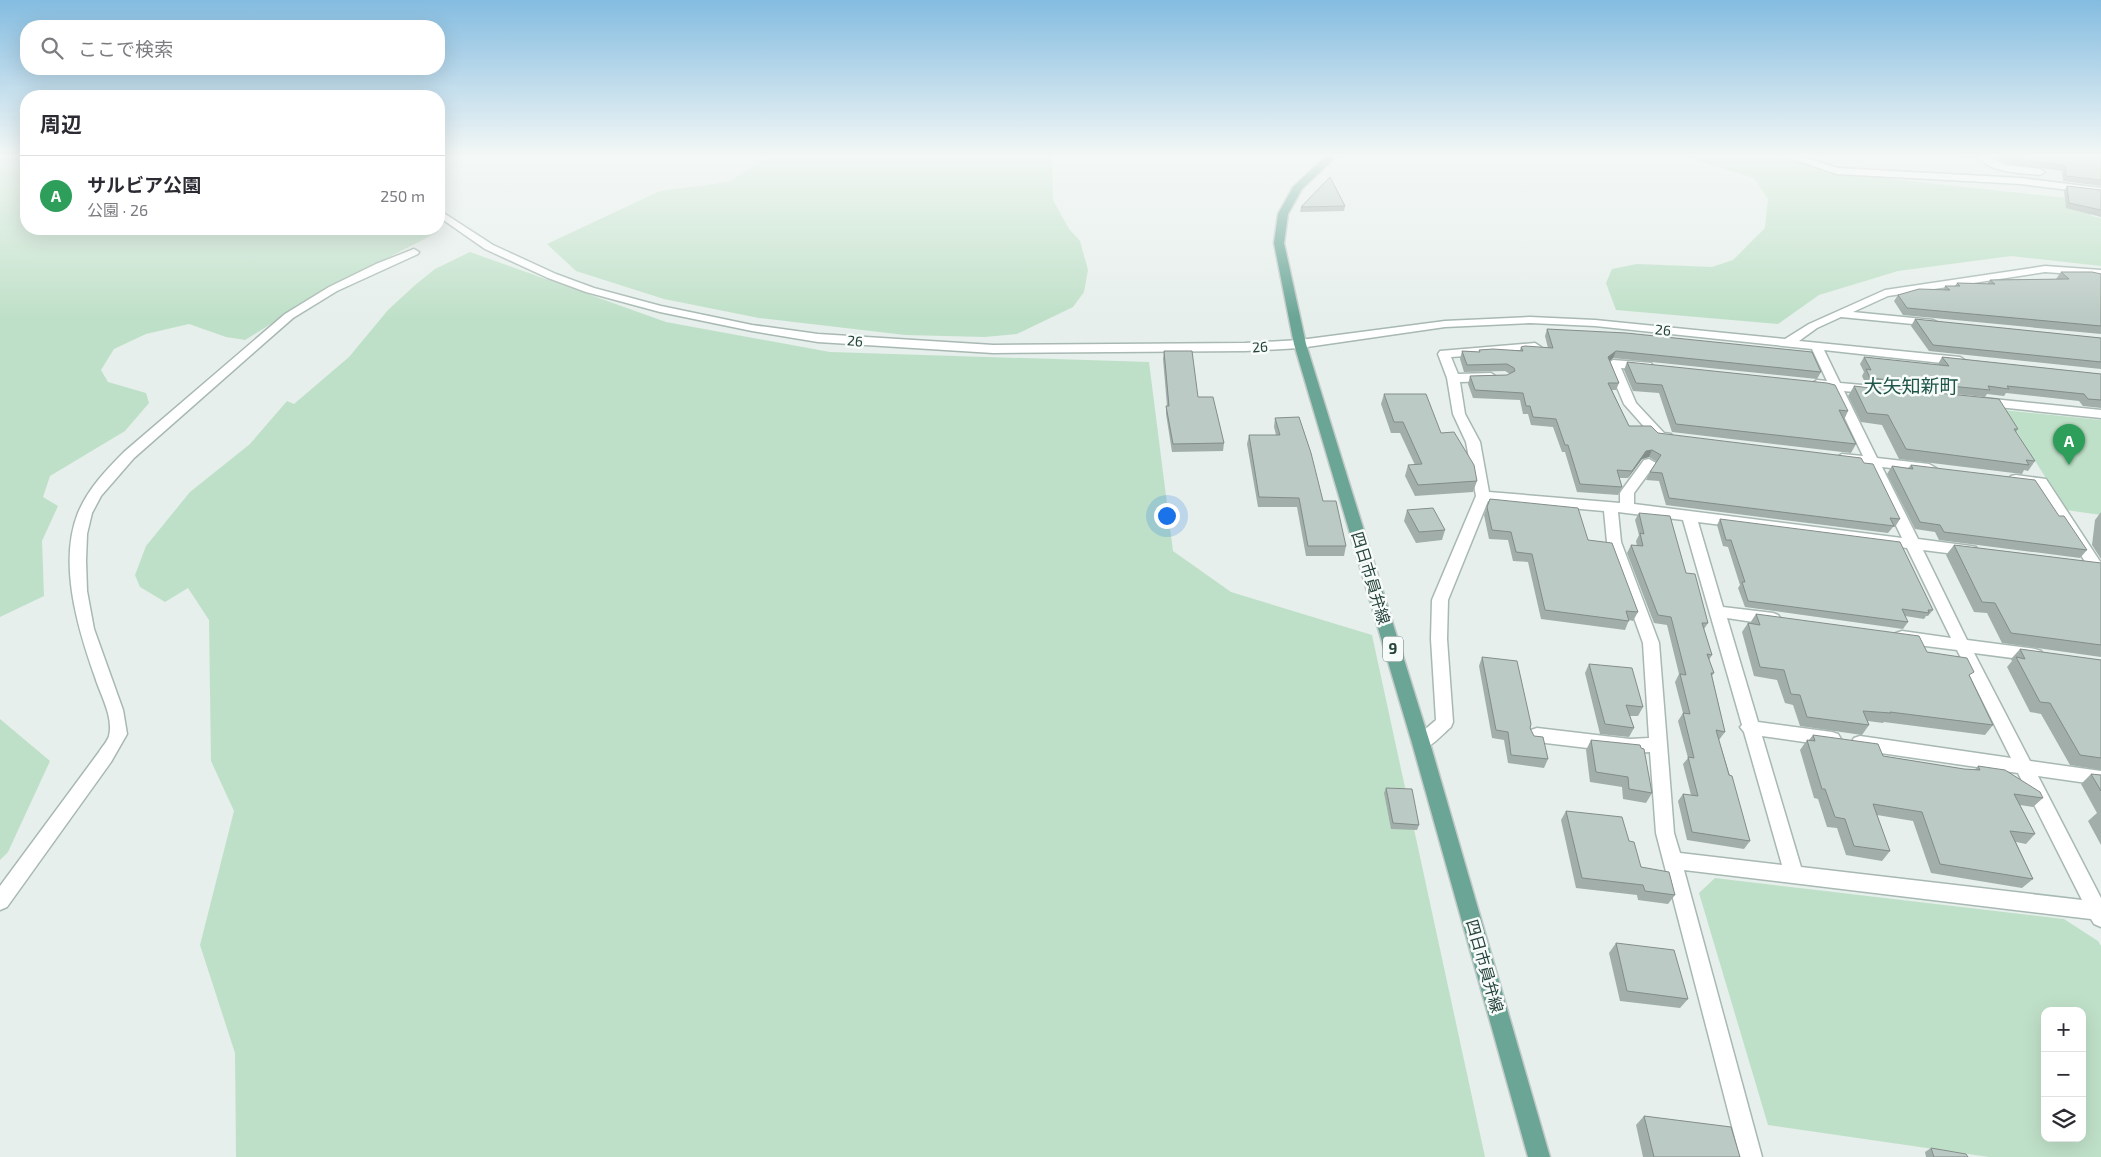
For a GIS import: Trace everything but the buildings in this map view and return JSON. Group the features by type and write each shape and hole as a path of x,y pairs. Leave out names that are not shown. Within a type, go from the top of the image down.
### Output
{"main road":[{"name":"四日市員弁線","path":"1285,210 1279,244 1300,344 1421,743 1539,1157"}],"street":[{"name":"26","path":"445,218 489,247 552,276 590,290 660,310 752,328 818,338 993,349 1245,348 1300,344 1445,324 1530,320 1595,323 1973,362"},
{"path":"0,901 105,757 118,736 118,716 106,688 85,627 82,601 78,547 82,522 94,497 109,475 129,455 289,316 340,286 414,252"},
{"path":"1787,343 1813,326 1885,292 2045,269 2101,273"},
{"path":"1840,314 1948,325"},
{"path":"1816,346 1962,645 2100,913"},
{"path":"1421,743 1445,722 1439,639 1440,600 1483,496 1473,442 1459,414 1453,378 1444,354 1535,347"},
{"path":"1656,367 1613,364 1630,404 1660,436 1679,438"},
{"path":"1453,378 1504,376"},
{"path":"1807,383 1882,391"},
{"path":"1967,400 2101,414"},
{"path":"1834,457 1938,470"},
{"path":"1649,463 1627,493 1619,508 1614,542 1651,643 1665,833 1751,1157"},
{"path":"2004,477 2041,482 2099,567"},
{"path":"1483,496 1689,515 1990,553"},
{"path":"1689,515 1749,727 1794,875"},
{"path":"2077,564 2099,567"},
{"path":"1716,611 1785,621"},
{"path":"1883,634 2055,658"},
{"path":"1749,727 2101,778"},
{"path":"1537,735 1630,746 1659,745"},
{"path":"1672,860 2100,913"}],"green space":[{"path":"0,210 20,210 20,235 432,235 327,289 245,340 226,337 189,324 146,334 114,349 101,370 108,382 146,393 149,403 125,431 50,476 43,497 58,506 42,541 44,596 0,617"},
{"path":"620,210 1059,210 1069,229 1080,241 1088,270 1084,292 1073,307 1017,334 985,337 905,335 759,318 664,299 576,271 547,244"},
{"path":"1767,210 2086,210 2092,216 2101,218 2101,266 2011,256 1898,271 1819,295 1778,324 1616,310 1606,283 1612,269 1637,264 1712,267 1733,260 1765,228"},
{"path":"470,252 666,322 830,352 1149,362 1173,551 1231,592 1372,635 1485,1157 236,1157 235,1053 200,945 234,811 211,761 209,620 188,588 165,602 140,587 135,575 146,546 190,492 250,444 287,401 294,404 349,357 388,310 415,285 435,269"},
{"path":"2003,410 2101,420 2101,515 2066,510"},
{"path":"0,719 50,761 8,852 0,860"},
{"path":"1715,878 2064,919 2098,941 2101,946 2101,1157 1989,1157 1768,1125 1699,893"}],"place":[{"name":"サルビア公園","path":"2069,465"}],"district":[{"name":"大矢知新町","path":"1911,386"}]}
